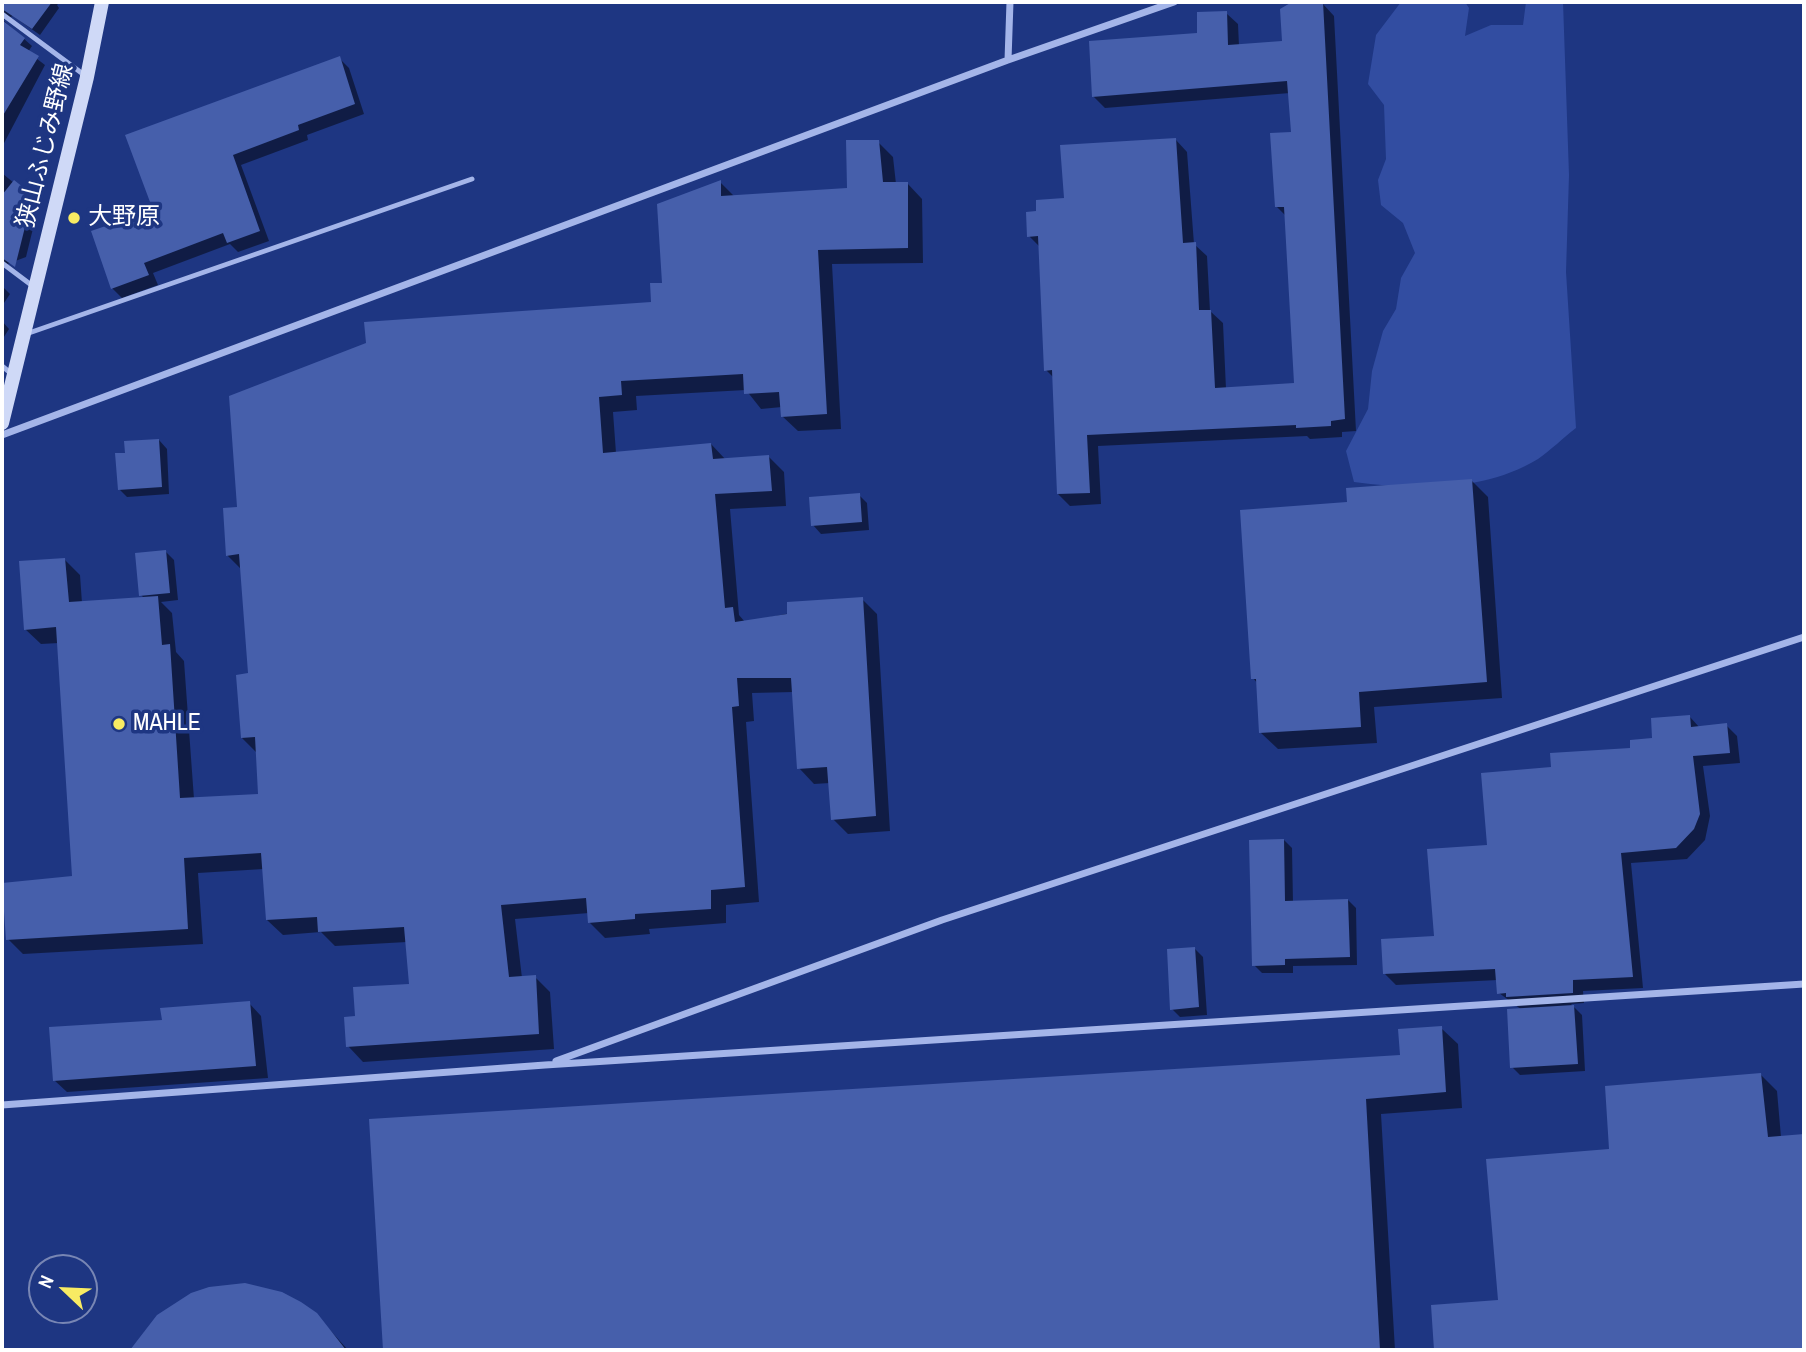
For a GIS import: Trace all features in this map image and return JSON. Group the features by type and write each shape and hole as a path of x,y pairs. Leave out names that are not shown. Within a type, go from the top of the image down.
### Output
{"main road":[{"name":"狭山ふじみ野線","path":"2,424 7,371 23,335 87,77 102,2"}],"street":[{"path":"1008,60 1010,2"},
{"path":"2,435 1008,60 1174,2"},
{"path":"545,1065 942,920 1804,637"},
{"path":"2,1105 545,1065 1804,984"}],"lane":[{"path":"2,14 87,77"},
{"path":"23,335 472,179"},
{"path":"2,262 34,286"}],"shaded area":[{"path":"1401,2 1465,2 1469,8 1465,36 1491,25 1523,25 1526,2 1563,2 1569,175 1566,272 1576,428 1538,459 1517,470 1495,478 1448,486 1354,482 1346,451 1368,409 1372,371 1383,331 1396,309 1401,278 1415,253 1403,223 1381,205 1378,180 1386,159 1384,105 1368,84 1376,35"}],"building":[{"path":"2,2 52,2 32,29 2,9"},
{"path":"1292,2 1323,2 1345,419 1331,421 1331,426 1296,428 1296,425 1087,435 1090,493 1057,494 1052,370 1044,371 1038,236 1027,237 1026,212 1036,211 1036,200 1064,198 1060,145 1176,138 1183,243 1196,242 1199,310 1211,310 1215,388 1294,383 1284,207 1275,207 1270,133 1291,132 1287,81 1092,97 1089,41 1197,33 1197,12 1227,11 1228,45 1282,41 1280,9"},
{"path":"2,20 25,38 20,45 39,56 2,117"},
{"path":"340,56 355,104 298,125 299,130 233,155 260,231 227,243 223,233 144,263 149,275 111,289 91,231 153,210 125,135"},
{"path":"846,140 879,140 883,182 908,182 908,248 818,250 827,414 781,417 779,392 744,394 743,374 621,381 622,395 599,397 603,453 711,443 713,459 769,455 772,491 715,494 725,608 733,607 735,622 787,614 787,602 863,597 876,816 831,820 827,767 797,769 791,678 737,678 739,706 732,707 745,887 711,890 711,909 635,914 635,919 588,923 586,898 501,905 509,977 536,975 539,1034 346,1047 344,1017 355,1016 353,987 409,984 404,927 318,932 317,917 266,920 261,853 184,858 188,929 6,940 2,883 72,876 56,627 24,630 19,561 65,558 69,602 158,596 162,645 170,644 180,798 258,794 255,737 241,738 236,675 248,673 239,554 226,556 223,508 237,507 229,396 366,343 364,322 651,302 650,283 662,283 657,204 721,180 721,196 847,188"},
{"path":"14,180 33,195 15,267 2,258 2,195"},
{"path":"159,439 162,487 118,490 115,453 125,453 124,441"},
{"path":"1472,479 1487,682 1359,692 1361,727 1259,733 1256,679 1251,679 1240,510 1347,502 1346,488"},
{"path":"860,493 862,522 811,526 809,497"},
{"path":"166,550 170,593 139,596 135,553"},
{"path":"1690,715 1691,727 1727,723 1730,753 1693,756 1700,814 1694,829 1676,848 1621,853 1633,977 1573,980 1573,993 1506,997 1506,993 1497,994 1495,969 1383,974 1381,939 1434,936 1427,849 1487,845 1481,773 1551,767 1550,753 1630,748 1630,740 1652,738 1651,718"},
{"path":"1284,839 1285,901 1348,899 1350,957 1285,959 1285,965 1252,966 1249,840"},
{"path":"1195,947 1199,1007 1170,1010 1167,949"},
{"path":"250,1001 256,1066 53,1081 49,1027 162,1020 160,1008"},
{"path":"1574,1005 1578,1064 1510,1068 1507,1009"},
{"path":"1442,1026 1446,1092 1366,1099 1380,1350 383,1350 369,1119 1400,1055 1398,1029"},
{"path":"1761,1073 1768,1137 1804,1134 1804,1350 1434,1350 1431,1305 1498,1300 1486,1159 1609,1149 1605,1086"},
{"path":"245,1283 282,1292 301,1302 317,1313 346,1350 130,1350 157,1315 191,1293 209,1287"}],"place":[{"name":"大野原","path":"74,218"},
{"name":"MAHLE","path":"119,724"}]}
